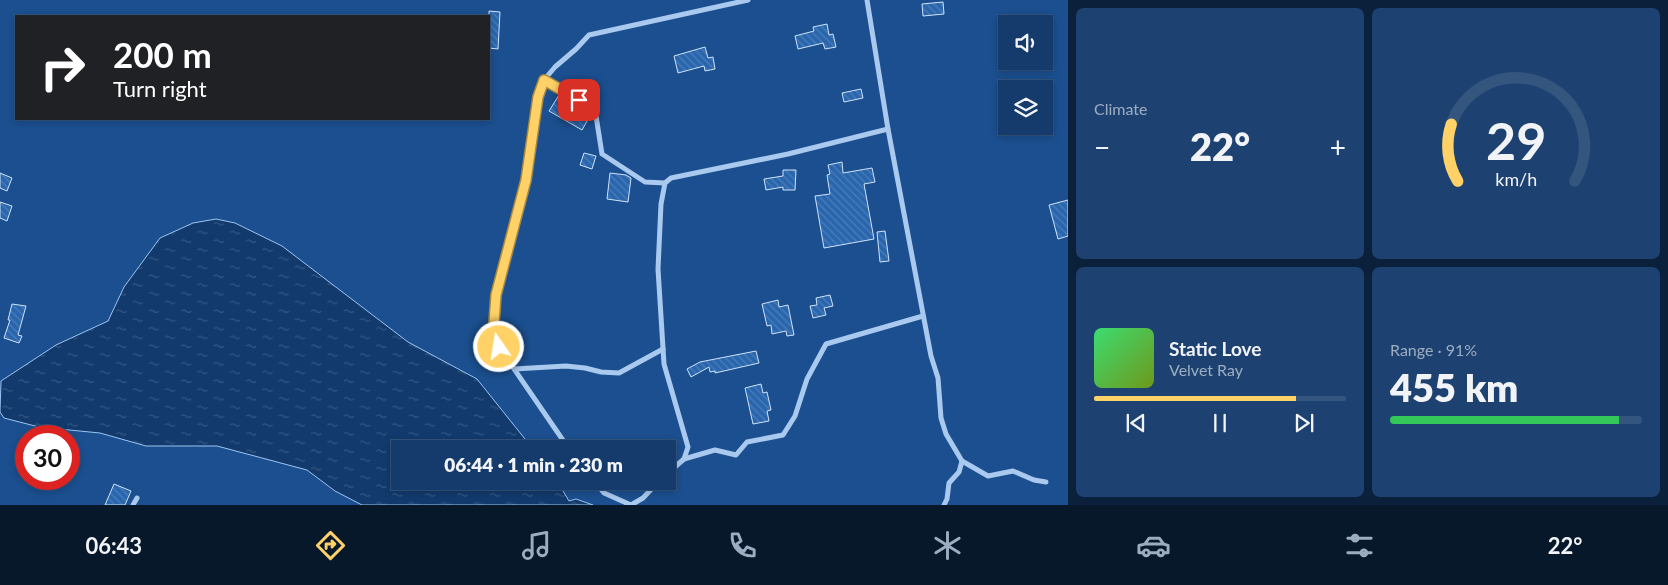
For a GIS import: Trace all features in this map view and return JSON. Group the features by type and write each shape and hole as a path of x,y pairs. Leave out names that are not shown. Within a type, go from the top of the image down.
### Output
{"street":[{"path":"563,440 499,347 494,323 496,295 526,180 538,97 544,80 589,35 748,0"},
{"path":"867,0 888,129 931,356 938,378 941,418 946,434 962,461 988,476 1013,471 1034,480 1046,482"},
{"path":"544,80 579,100 596,116 602,154 645,182 665,183"},
{"path":"684,459 688,446 664,364 658,269 660,204 665,183 671,178 788,154 888,129"},
{"path":"676,466 684,459 715,450 736,455 747,442 783,435 795,416 807,379 826,344 923,316"},
{"path":"514,368 566,366 601,372 619,372 663,349"},
{"path":"944,505 947,499 949,483 958,472 962,461"},
{"path":"602,490 604,493 631,505 643,498 651,490"},
{"path":"133,505 137,498"}],"water":[{"path":"216,219 235,223 282,246 408,342 477,379 526,440 391,440 391,490 562,490 569,501 576,499 593,505 362,505 335,491 307,470 217,446 146,446 100,433 80,431 80,425 31,425 4,418 0,412 1,381 56,345 108,321 124,287 160,238 193,223"}],"building":[{"path":"943,2 944,14 923,16 922,4"},
{"path":"489,11 500,12 498,49 490,48"},
{"path":"827,24 829,35 833,34 836,47 825,49 823,43 798,49 795,36 814,31 813,27"},
{"path":"705,47 708,58 713,57 715,69 705,71 704,66 678,73 674,56"},
{"path":"861,89 863,98 844,102 842,93"},
{"path":"559,95 580,107 590,116 582,130 549,111"},
{"path":"584,153 596,156 592,169 580,165"},
{"path":"842,162 843,173 872,168 875,182 864,184 874,239 824,248 815,196 830,194 827,175 830,174 828,165"},
{"path":"783,170 796,170 795,190 783,190 783,187 766,190 764,179 783,176"},
{"path":"0,173 12,178 7,191 0,188"},
{"path":"610,173 626,175 631,178 628,202 607,199"},
{"path":"1068,200 1068,236 1058,239 1049,205"},
{"path":"0,202 12,206 7,221 0,218"},
{"path":"885,231 889,261 880,262 877,232"},
{"path":"830,295 833,306 824,308 826,315 813,318 810,306 817,305 816,298"},
{"path":"778,300 779,307 788,305 794,335 787,336 786,331 772,334 771,325 767,326 762,304"},
{"path":"12,304 26,306 18,335 22,336 19,343 4,338 10,320 8,320"},
{"path":"756,351 759,363 715,373 715,371 710,372 709,367 691,377 687,369 700,362"},
{"path":"761,384 763,393 767,392 771,410 767,411 769,421 753,424 745,388"},
{"path":"114,484 131,491 125,505 105,505"}],"route":[{"path":"499,347 494,323 496,295 526,180 538,97 544,80 579,100"}]}
